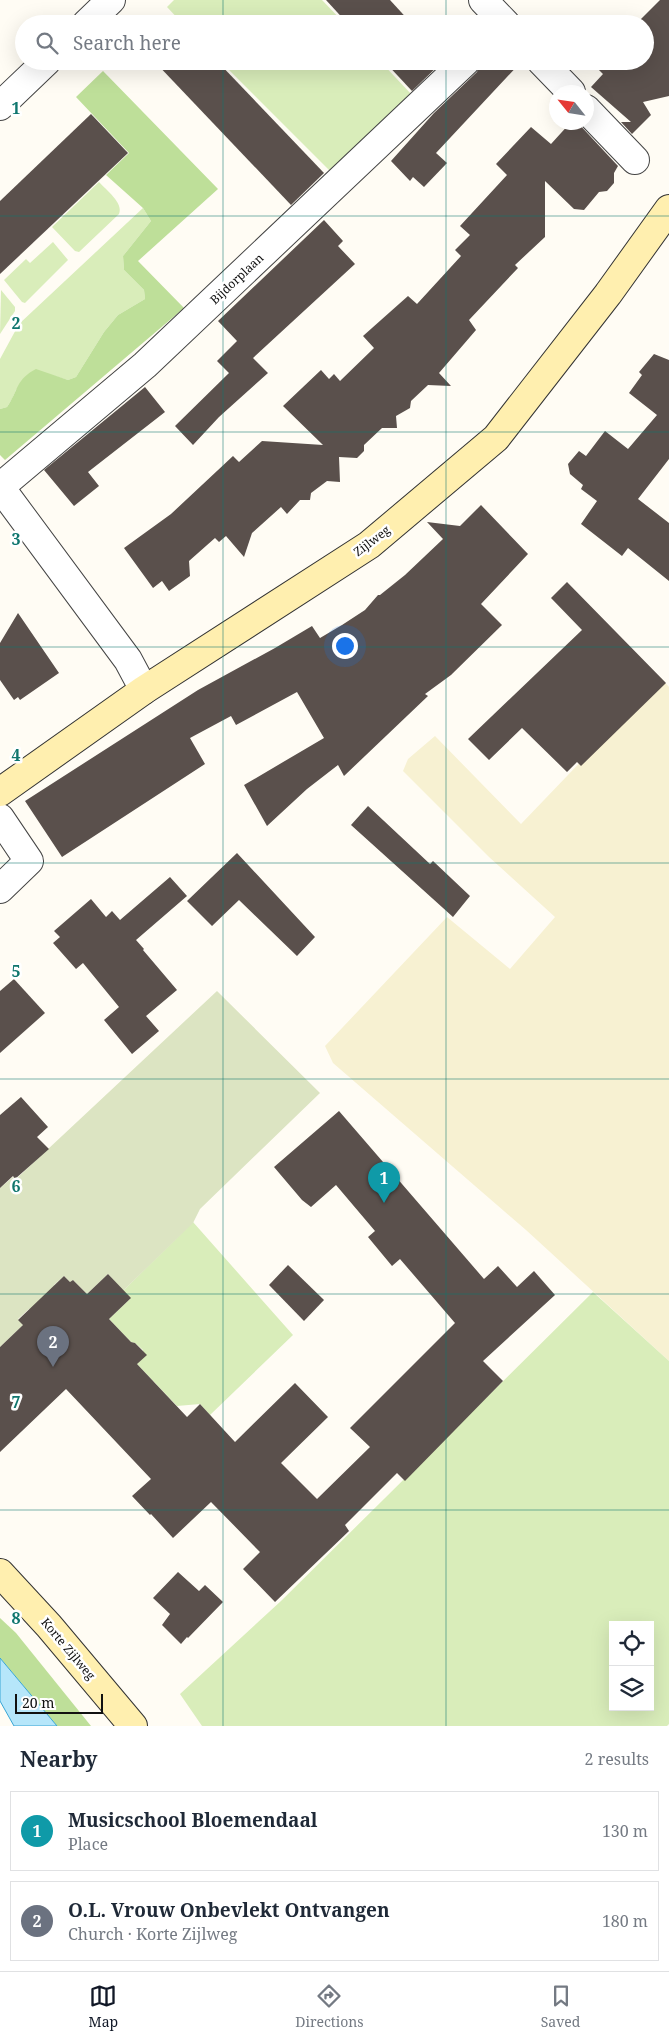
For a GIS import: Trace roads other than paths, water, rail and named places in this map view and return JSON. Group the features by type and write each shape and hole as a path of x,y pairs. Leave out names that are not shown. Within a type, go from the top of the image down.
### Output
{"main road":[{"name":"Zijlweg","path":"0,792 144,690 369,545 496,438 608,294 669,209"},
{"name":"Korte Zijlweg","path":"0,1573 50,1626 133,1726"}],"street":[{"path":"95,15 111,0"},
{"path":"483,0 497,15"},
{"path":"0,106 38,70"},
{"name":"Bijdorplaan","path":"144,690 128,660 0,487 145,365 456,70"},
{"path":"550,70 564,85"},
{"path":"594,117 635,160"},
{"path":"0,818 29,861 0,889"}],"water":[{"path":"0,1658 57,1726 14,1726 0,1701"}],"place":[{"name":"Musicschool Bloemendaal","path":"384,1203"},
{"name":"O.L. Vrouw Onbevlekt Ontvangen","path":"53,1367"}]}
